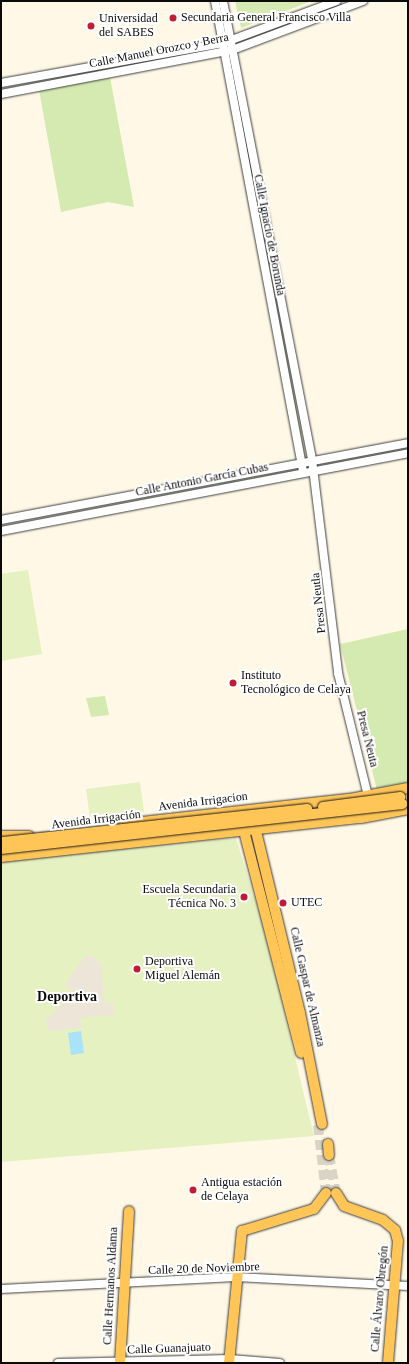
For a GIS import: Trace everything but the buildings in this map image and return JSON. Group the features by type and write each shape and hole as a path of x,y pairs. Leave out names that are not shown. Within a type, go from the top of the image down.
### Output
{"main road":[{"name":"Avenida Irrigacion","path":"1,836 133,823 368,796 408,788"},
{"path":"1,856 137,844 278,827 405,801"},
{"name":"Avenida Irrigación","path":"1,842 405,801"},
{"name":"Avenida Irrigación","path":"1,849 405,801"},
{"name":"Calle Gaspar de Almanza","path":"244,831 320,1125 300,1013 251,809"},
{"path":"170,818 164,828 171,839"},
{"path":"328,1144 329,1155"},
{"name":"Calle Álvaro Obregón","path":"236,1277 242,1230 314,1210 331,1193 344,1206 358,1214 383,1220 395,1230 398,1241 388,1363"},
{"name":"Calle Hermanos Aldama","path":"120,1363 129,1211"},
{"path":"229,1361 236,1277"}],"street":[{"name":"Calle Ignacio de Borunda","path":"215,1 229,51 314,470"},
{"name":"Calle Ignacio de Borunda","path":"223,1 227,42"},
{"name":"Calle Manuel Orozco y Berra","path":"1,83 227,42 337,1"},
{"name":"Calle Manuel Orozco y Berra","path":"1,94 229,51 363,1"},
{"name":"Calle Ignacio de Borunda","path":"229,51 249,194 303,472"},
{"name":"Calle Antonio García Cubas","path":"1,520 301,462 408,443"},
{"name":"Calle Antonio García Cubas","path":"1,531 408,453"},
{"name":"Presa Neutla","path":"314,470 335,641"},
{"name":"Presa Neuta","path":"335,641 338,673 368,796"},
{"path":"278,827 273,816 282,806"},
{"path":"133,823 142,830 137,844"},
{"name":"Calle 20 de Noviembre","path":"1,1289 236,1277 408,1286"},
{"name":"Calle Guanajuato","path":"58,1363 229,1361 280,1363"}],"green space":[{"path":"235,1 312,1 241,28"},
{"path":"110,77 134,207 108,202 61,212 39,90"},
{"path":"282,331 305,454 304,458 279,333"},
{"path":"28,570 42,654 1,661 1,574"},
{"path":"408,629 408,783 377,790 340,644"},
{"path":"105,696 109,715 91,717 86,698"},
{"path":"140,782 144,812 90,819 86,789"},
{"name":"Deportiva Miguel Alemán","path":"236,838 263,925 314,1136 1,1162 1,860"}],"shaded area":[{"path":"93,956 101,965 105,1005 113,1003 115,1015 80,1018 82,1028 48,1031 46,1017 52,1015 72,991 65,985 84,957"}],"water":[{"path":"81,1031 84,1053 71,1055 68,1033"}],"tunnel":[{"path":"318,1125 326,1193"},
{"path":"329,1155 336,1193"}],"place":[{"name":"Secundaria General Francisco Villa","path":"173,18"},
{"name":"Universidad del SABES","path":"91,26"},
{"name":"Instituto Tecnológico de Celaya","path":"233,683"},
{"name":"Escuela Secundaria Técnica No. 3","path":"244,897"},
{"name":"UTEC","path":"283,903"},
{"name":"Deportiva Miguel Alemán","path":"137,969"},
{"name":"Antigua estación de Celaya","path":"193,1190"}],"district":[{"name":"Deportiva","path":"67,997"}]}
